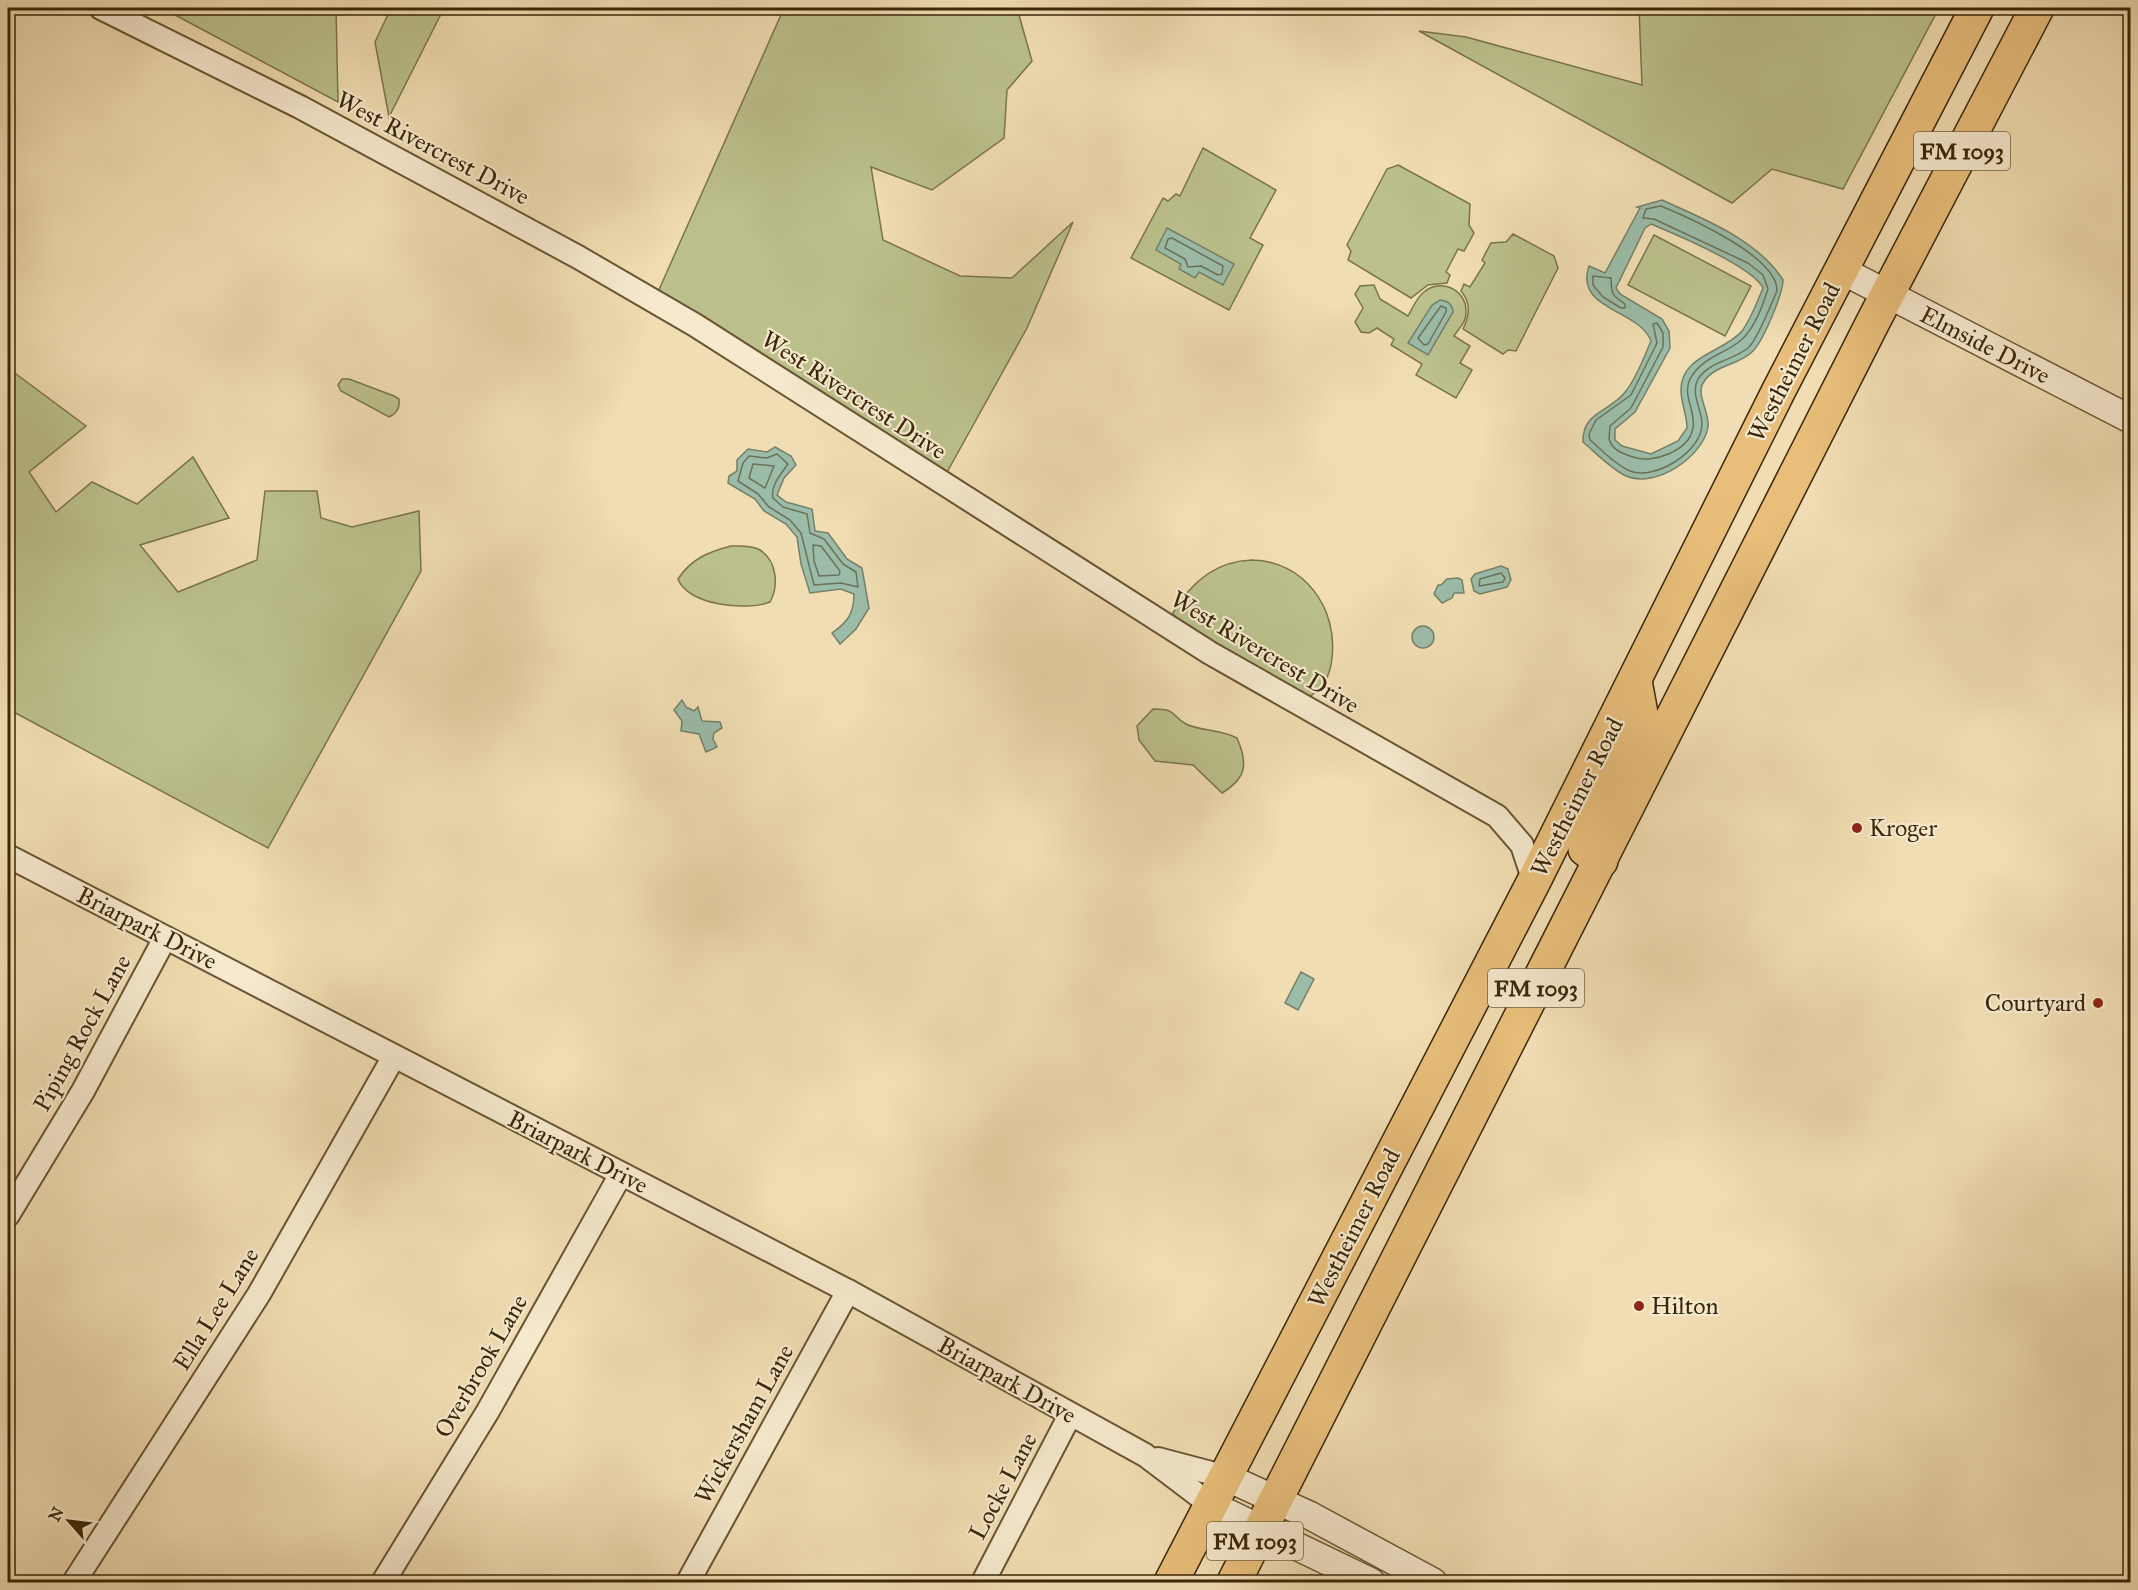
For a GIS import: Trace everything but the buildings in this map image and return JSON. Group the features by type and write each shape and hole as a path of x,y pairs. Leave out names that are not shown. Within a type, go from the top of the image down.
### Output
{"main road":[{"name":"Westheimer Road","path":"1171,1582 1534,881 1841,270 1977,8"},
{"name":"Westheimer Road","path":"1234,1582 1887,295 2037,8"},
{"path":"1601,861 1585,849 1584,836 1642,719 1635,681"}],"street":[{"name":"West Rivercrest Drive","path":"102,8 300,107 578,257 695,325 1210,653 1497,816 1522,844 1530,862 1534,881"},
{"name":"Elmside Drive","path":"1841,270 2130,419"},
{"name":"Briarpark Drive","path":"8,856 393,1058 848,1291 1145,1455 1219,1491 1276,1500 1433,1582"},
{"name":"Piping Rock Lane","path":"8,1215 83,1091 165,938"},
{"name":"Ella Lee Lane","path":"74,1582 259,1294 393,1058"},
{"name":"Overbrook Lane","path":"383,1582 488,1411 621,1173"},
{"name":"Wickersham Lane","path":"688,1582 848,1291"},
{"name":"Locke Lane","path":"983,1582 1070,1415"},
{"name":"Briarpark Drive","path":"1145,1455 1219,1491 1260,1530 1371,1582"}],"green space":[{"path":"162,8 336,8 338,102"},
{"path":"391,8 444,8 389,117 375,42"},
{"path":"784,8 1017,8 1032,61 1007,90 1004,138 932,190 871,167 883,240 960,276 1012,278 1073,222 1027,328 946,474 658,292"},
{"path":"1639,8 1939,8 1843,189 1772,169 1732,203 1419,31 1466,37 1642,85"},
{"path":"1203,148 1276,190 1250,238 1263,245 1229,310 1131,258 1163,198 1168,201 1176,194 1180,196"},
{"path":"1398,165 1470,204 1469,225 1474,233 1464,251 1458,249 1446,272 1450,275 1447,283 1428,285 1411,298 1348,260 1351,251 1347,245 1387,169"},
{"path":"1513,234 1554,256 1558,268 1516,351 1508,350 1503,354 1463,329 1468,309 1467,300 1461,291 1464,284 1470,287 1485,263 1482,260 1491,243 1506,242"},
{"path":"1654,235 1751,286 1725,336 1628,285"},
{"path":"1374,285 1380,299 1408,316 1419,297 1430,288 1444,286 1451,288 1462,297 1466,315 1454,336 1470,346 1460,363 1472,370 1456,398 1416,375 1422,364 1391,345 1394,339 1377,328 1369,333 1361,332 1355,322 1363,308 1355,294 1360,286"},
{"path":"8,368 86,426 29,472 56,512 92,482 137,504 193,457 229,518 140,545 178,592 257,560 265,491 317,491 321,518 352,527 419,511 421,571 268,848 8,709"},
{"path":"342,379 349,379 394,396 399,399 397,410 389,417 341,391 338,385"},
{"path":"731,546 757,548 766,555 775,574 775,589 770,602 748,606 720,604 706,601 684,588 678,579 694,561"},
{"path":"1252,560 1271,562 1302,578 1323,605 1332,639 1331,665 1321,686 1307,698 1178,622 1173,613 1188,592 1206,575 1227,564"},
{"path":"1153,709 1170,711 1191,726 1237,738 1244,762 1241,776 1222,793 1193,765 1155,761 1139,740 1137,726"}],"water":[{"path":"1662,200 1712,223 1759,253 1783,280 1776,306 1757,346 1741,360 1713,372 1703,383 1701,393 1708,427 1697,449 1676,468 1650,478 1638,479 1626,476 1615,469 1583,442 1587,424 1620,398 1630,385 1651,341 1644,330 1634,322 1599,301 1591,292 1587,281 1589,266 1605,273 1640,208 1637,207","holes":["1651,224 1729,261 1745,271 1763,288 1742,331 1688,369 1681,391 1687,428 1678,441 1651,454 1622,446 1615,440 1615,429 1635,412 1670,348 1669,331 1662,319 1620,294 1616,288 1645,228"]},
{"path":"1167,228 1234,264 1223,285 1199,272 1195,278 1179,269 1181,264 1156,250"},
{"path":"1440,300 1449,303 1453,312 1428,355 1408,343 1432,305"},
{"path":"775,447 791,456 796,465 784,478 777,495 786,502 812,509 815,531 828,533 847,559 862,568 869,608 856,629 840,644 832,633 849,616 853,607 854,594 841,589 810,593 801,564 797,537 786,524 764,511 755,499 728,483 729,476 737,471 737,460 748,449 767,452"},
{"path":"1501,566 1508,569 1511,580 1507,587 1480,594 1474,591 1471,579 1475,574"},
{"path":"1447,579 1462,580 1464,593 1454,593 1452,598 1442,603 1434,594 1438,585"},
{"path":"1423,626 1431,629 1434,637 1431,645 1423,648 1415,645 1412,637 1415,629"},
{"path":"682,700 686,707 694,711 698,707 702,721 720,722 722,728 714,733 713,739 717,747 706,752 699,734 681,731 682,721 674,710"},
{"path":"1301,972 1314,979 1298,1010 1285,1003"}],"place":[{"name":"Kroger","path":"1857,828"},
{"name":"Courtyard","path":"2098,1003"},
{"name":"Hilton","path":"1639,1306"}]}
